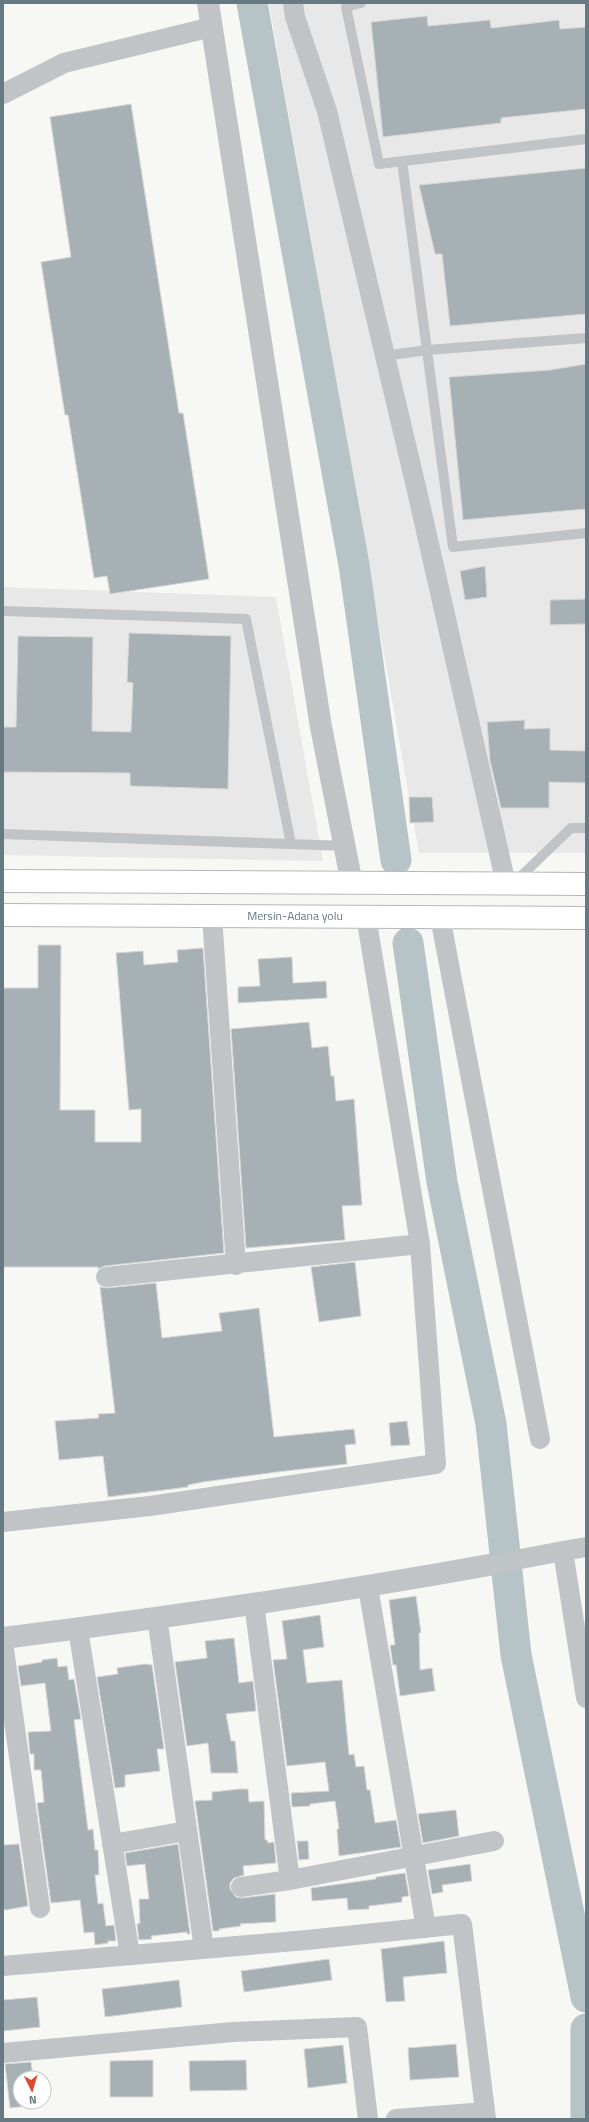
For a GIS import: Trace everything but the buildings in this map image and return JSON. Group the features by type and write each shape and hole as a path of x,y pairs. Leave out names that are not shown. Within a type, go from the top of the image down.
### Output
{"highway":[{"path":"3,881 352,884 586,884"},
{"name":"Mersin-Adana yolu","path":"3,915 586,918"},
{"path":"462,917 586,922"}],"street":[{"path":"208,3 320,719 352,884"},
{"path":"293,3 295,17 327,111 509,884"},
{"path":"3,94 64,63 212,28"},
{"path":"212,916 236,1264"},
{"path":"3,1522 150,1506 436,1464 420,1244 366,916"},
{"path":"440,917 540,1439"},
{"path":"106,1276 236,1264 420,1244"},
{"path":"3,1638 78,1629 368,1587 586,1547"},
{"path":"563,1551 586,1698"},
{"path":"368,1587 426,1928"},
{"path":"254,1603 290,1880"},
{"path":"158,1617 204,1949"},
{"path":"78,1629 130,1955"},
{"path":"3,1642 40,1908"},
{"path":"112,1844 187,1832"},
{"path":"241,1886 290,1880 494,1841"},
{"path":"3,1966 204,1949 462,1924 485,2116 396,2119"},
{"path":"3,2053 233,2032 357,2027 368,2119"}],"lane":[{"path":"361,3 346,7 379,164 586,140"},
{"path":"402,161 453,547 586,533"},
{"path":"385,356 426,350 586,338"},
{"path":"3,610 246,619 291,844"},
{"path":"509,884 571,828 586,828"},
{"path":"3,834 345,846"}],"shaded area":[{"path":"269,3 586,3 586,853 419,853"},
{"path":"3,587 276,597 323,861 3,855"}],"waterway":[{"path":"252,3 354,565 396,860"},
{"path":"408,943 442,1182 491,1424 516,1655 586,1997"},
{"path":"586,2029 586,2119"}]}
